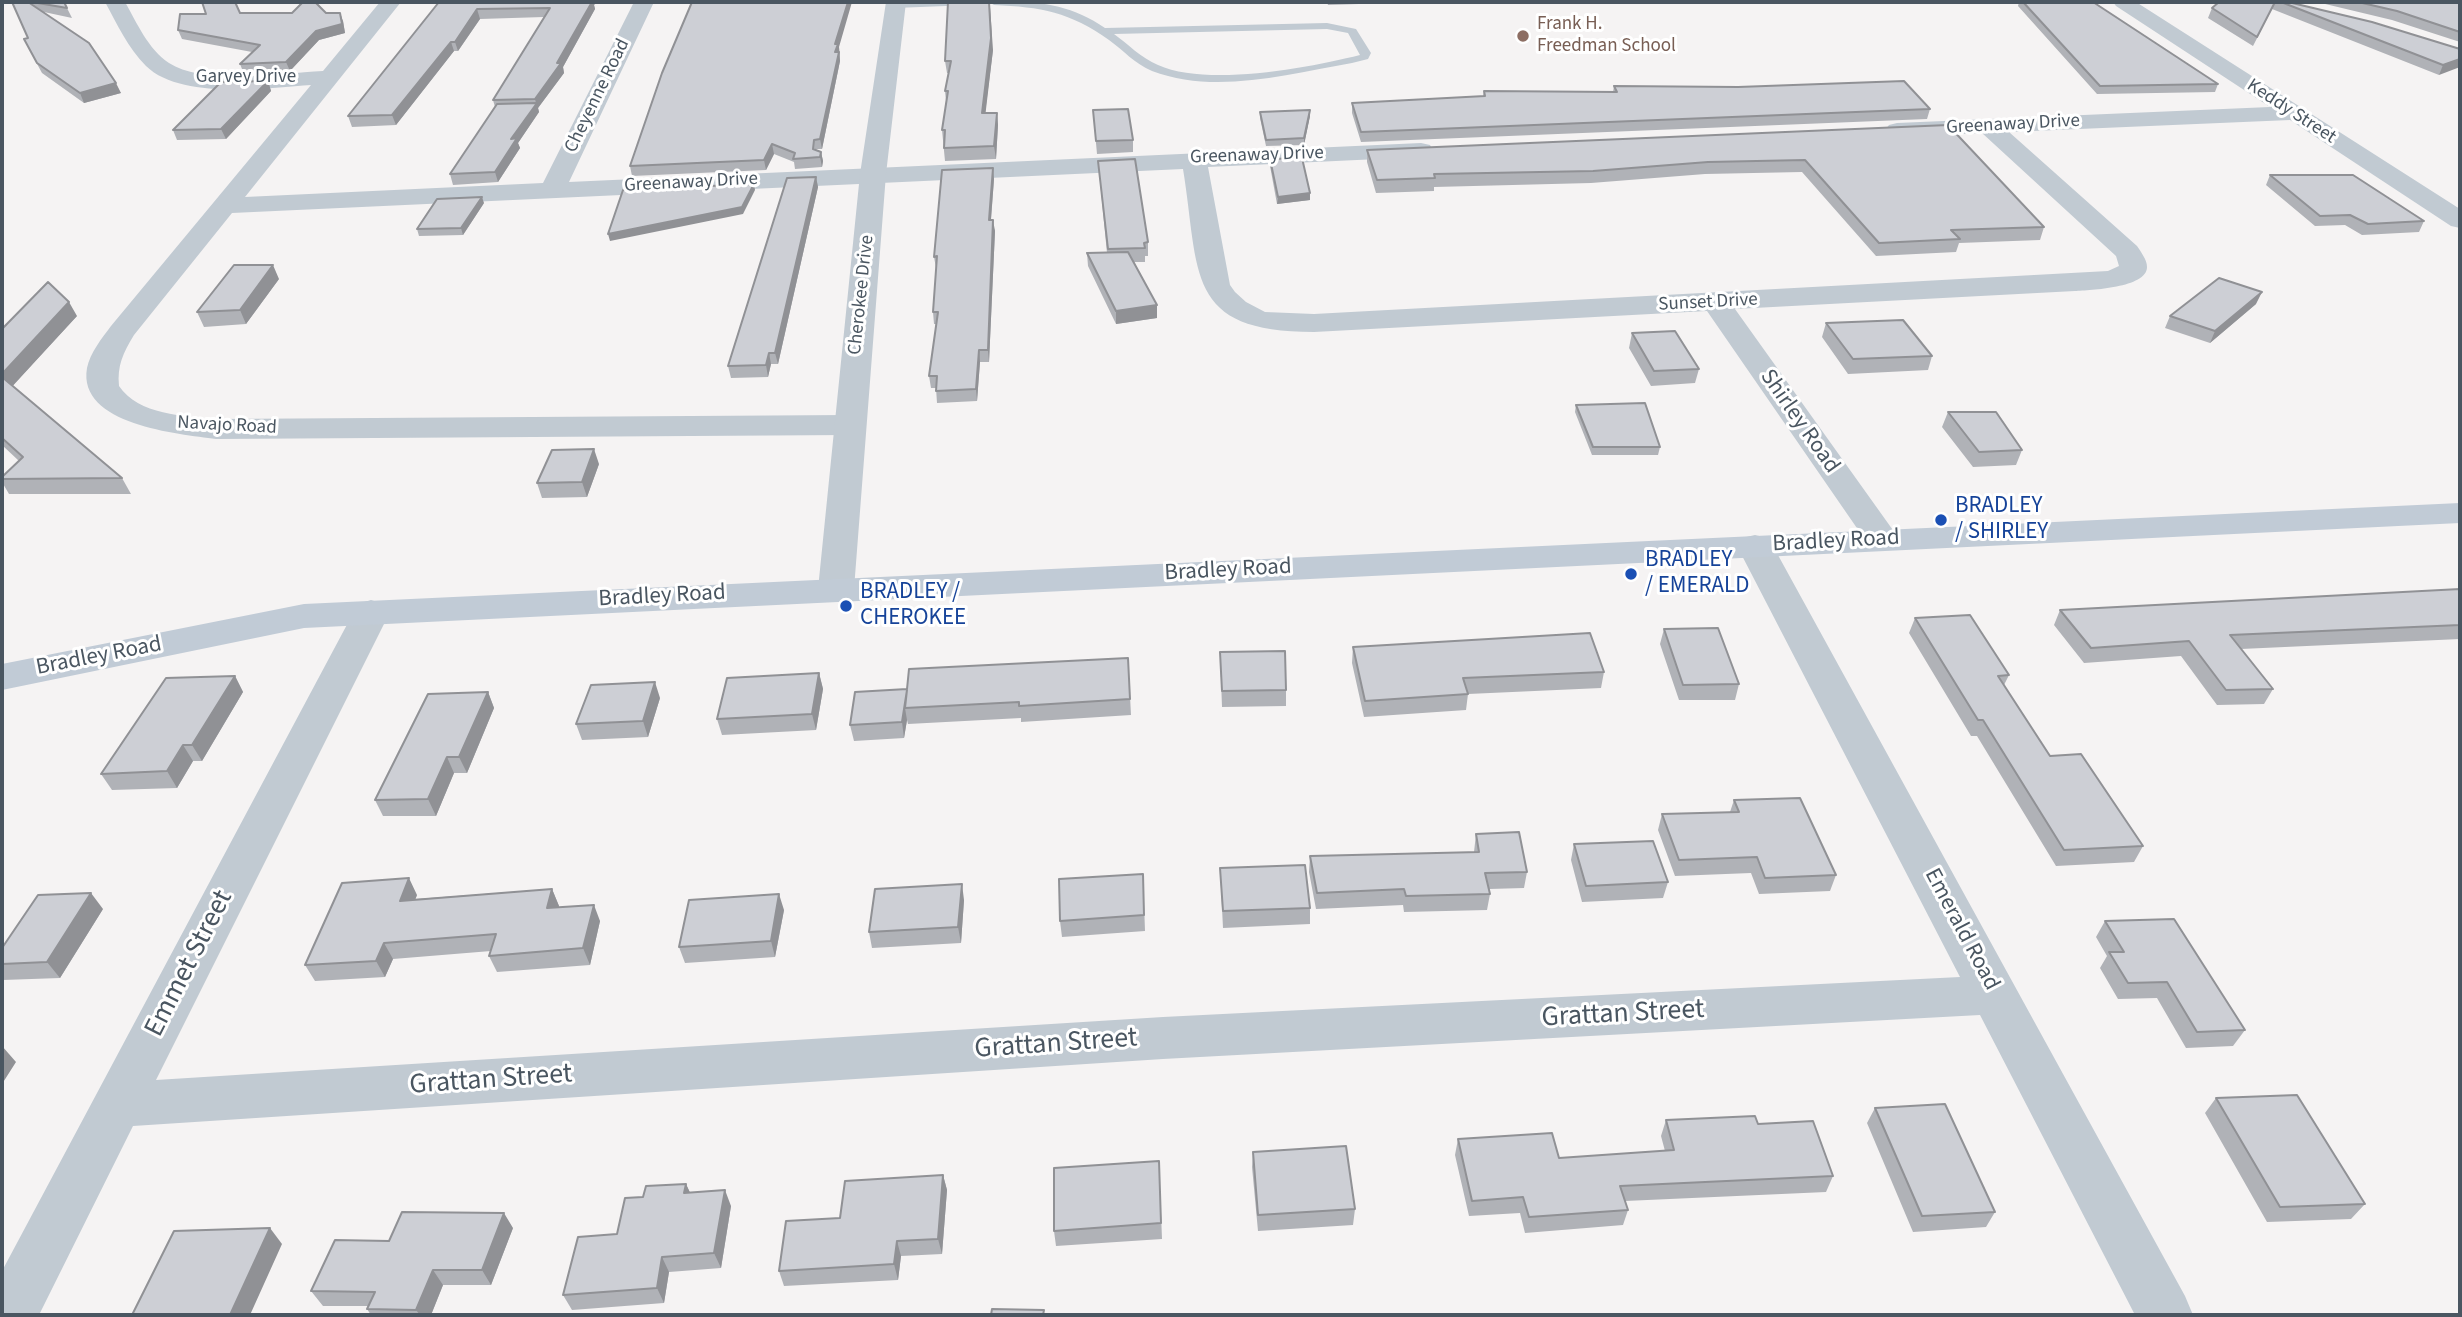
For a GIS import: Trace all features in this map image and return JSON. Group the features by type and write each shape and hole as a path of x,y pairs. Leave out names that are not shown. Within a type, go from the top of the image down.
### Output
{"main road":[{"name":"Bradley Road","path":"2,677 304,615 2460,513"}],"street":[{"name":"Garvey Drive","path":"115,2 150,57 168,72 214,81 329,77"},
{"name":"Navajo Road","path":"391,2 121,332 106,358 102,378 107,393 132,412 170,424 216,429 849,425"},
{"name":"Cheyenne Road","path":"553,189 643,2"},
{"name":"Keddy Street","path":"2123,2 2460,220"},
{"name":"Cherokee Drive","path":"836,589 873,174 895,3"},
{"name":"Greenaway Drive","path":"1880,131 2291,113"},
{"name":"Sunset Drive","path":"1194,159 1216,285 1233,308 1254,318 1314,323 1716,303 2103,281 2122,277 2133,270 2133,263 2127,252 1988,126"},
{"name":"Greenaway Drive","path":"224,206 1442,149"},
{"name":"Shirley Road","path":"1716,303 1882,540"},
{"name":"Emerald Road","path":"1755,546 1997,995 2165,1315"},
{"name":"Emmet Street","path":"9,1315 371,612"},
{"name":"Grattan Street","path":"117,1105 1163,1038 1997,995"}],"lane":[{"path":"895,3 985,2"},
{"path":"994,2 1059,8 1074,12 1154,68 1193,76 1261,75 1352,60 1364,57 1366,52 1352,31 1327,26 1102,31"}],"building":[{"path":"12,2 28,2 89,43 116,83 80,93 37,63 24,39 28,38"},
{"path":"32,2 64,2 67,8"},
{"path":"202,2 235,2 240,13 292,13 303,2 315,2 326,13 340,13 342,24 316,31 286,62 240,64 260,45 178,30 180,14 206,14"},
{"path":"439,2 592,2 557,63 561,63 535,99 493,100 550,8 477,9 455,42 451,42 392,115 348,116"},
{"path":"692,2 848,2 835,44 838,44 835,52 839,52 820,139 814,140 813,149 821,152 820,157 793,159 795,153 772,144 764,160 630,166 662,73"},
{"path":"948,2 989,2 991,38 982,113 997,113 994,146 944,148 945,130 942,130 948,91 945,91 951,61 945,61"},
{"path":"2023,2 2093,2 2218,84 2100,86"},
{"path":"2219,2 2275,2 2257,37 2212,8"},
{"path":"2281,2 2372,22 2460,49 2460,59 2443,65"},
{"path":"2358,2 2460,2 2460,32 2397,11"},
{"path":"268,81 221,129 173,130 221,82"},
{"path":"1904,81 1930,109 1361,132 1352,103 1485,96 1484,91 1617,92 1614,86 1738,87"},
{"path":"537,103 511,139 517,138 495,172 450,174 497,104"},
{"path":"1128,109 1133,140 1096,141 1093,110"},
{"path":"1310,110 1304,138 1266,140 1260,112"},
{"path":"1948,125 2044,227 1951,230 1960,239 1879,243 1805,160 1708,162 1593,171 1434,174 1435,178 1377,180 1367,150"},
{"path":"1302,158 1310,193 1278,197 1270,159"},
{"path":"1135,159 1148,242 1144,243 1145,248 1108,249 1098,161"},
{"path":"993,168 989,220 993,220 988,350 979,350 976,389 936,391 937,376 929,376 938,312 933,312 937,256 934,257 942,170"},
{"path":"2270,175 2353,175 2424,221 2368,224 2350,215 2320,216"},
{"path":"816,177 775,353 769,353 766,365 728,366 787,178"},
{"path":"754,184 742,207 608,234 623,190"},
{"path":"482,197 461,228 417,229 437,199"},
{"path":"1128,252 1157,305 1116,311 1087,253"},
{"path":"234,265 273,265 240,310 197,312"},
{"path":"2219,278 2262,292 2215,331 2170,316"},
{"path":"48,282 69,302 2,374 2,329"},
{"path":"1903,320 1932,356 1853,359 1826,323"},
{"path":"1675,331 1699,369 1654,371 1632,333"},
{"path":"2,377 122,478 2,479 23,457 2,438"},
{"path":"1645,403 1660,447 1593,447 1576,405"},
{"path":"1948,412 1996,412 2022,450 1979,452"},
{"path":"594,449 582,482 537,483 552,450"},
{"path":"2460,589 2460,625 2230,635 2273,689 2226,690 2189,641 2091,648 2060,610"},
{"path":"1970,615 2009,675 1998,676 2050,756 2081,754 2143,846 2064,850 1983,720 1978,720 1915,618"},
{"path":"1718,628 1739,684 1683,685 1664,629"},
{"path":"1590,633 1604,672 1463,678 1468,694 1365,701 1353,647"},
{"path":"1285,651 1286,690 1222,691 1220,652"},
{"path":"1128,658 1130,699 1019,706 1019,702 905,708 907,690 902,722 850,725 855,692 907,689 909,669"},
{"path":"819,673 812,714 717,719 727,678"},
{"path":"235,676 192,745 183,745 167,771 101,774 166,678"},
{"path":"655,682 643,721 576,724 591,685"},
{"path":"488,692 459,757 447,757 428,799 375,800 428,694"},
{"path":"1800,798 1836,875 1765,878 1757,857 1679,860 1662,814 1739,812 1734,800"},
{"path":"1519,832 1527,872 1485,873 1490,894 1406,896 1404,889 1317,893 1310,856 1479,852 1476,834"},
{"path":"1653,841 1668,882 1586,886 1574,844"},
{"path":"1305,865 1310,908 1223,911 1220,868"},
{"path":"1143,874 1144,915 1060,921 1059,879"},
{"path":"409,878 400,901 552,889 547,908 594,905 583,948 489,956 496,934 384,943 376,961 305,965 342,883"},
{"path":"962,884 958,927 869,932 875,889"},
{"path":"91,893 47,962 2,964 2,948 38,895"},
{"path":"779,894 771,941 679,947 689,900"},
{"path":"2174,919 2245,1030 2197,1032 2167,982 2128,983 2109,952 2124,952 2105,921"},
{"path":"2297,1095 2365,1204 2280,1207 2216,1098"},
{"path":"1945,1104 1995,1212 1922,1216 1875,1108"},
{"path":"1755,1116 1758,1124 1813,1121 1833,1176 1620,1186 1628,1210 1529,1217 1523,1197 1472,1201 1458,1139 1552,1133 1559,1158 1674,1150 1666,1120"},
{"path":"1346,1146 1355,1209 1258,1215 1253,1152"},
{"path":"1159,1161 1161,1223 1054,1231 1054,1168"},
{"path":"943,1175 938,1239 897,1241 894,1264 779,1271 786,1221 840,1218 845,1181"},
{"path":"686,1184 684,1193 725,1190 714,1253 662,1257 657,1288 563,1295 578,1237 617,1234 625,1198 643,1197 646,1186"},
{"path":"402,1212 504,1213 482,1270 433,1270 416,1310 367,1309 375,1292 311,1291 335,1240 389,1241"},
{"path":"270,1228 230,1315 132,1315 174,1231"},
{"path":"992,1309 1044,1310 1043,1315 991,1315"}],"place":[{"name":"Frank H. Freedman School","path":"1523,36"},
{"name":"BRADLEY / SHIRLEY","path":"1941,520"},
{"name":"BRADLEY / EMERALD","path":"1631,574"},
{"name":"BRADLEY / CHEROKEE","path":"846,606"}]}
